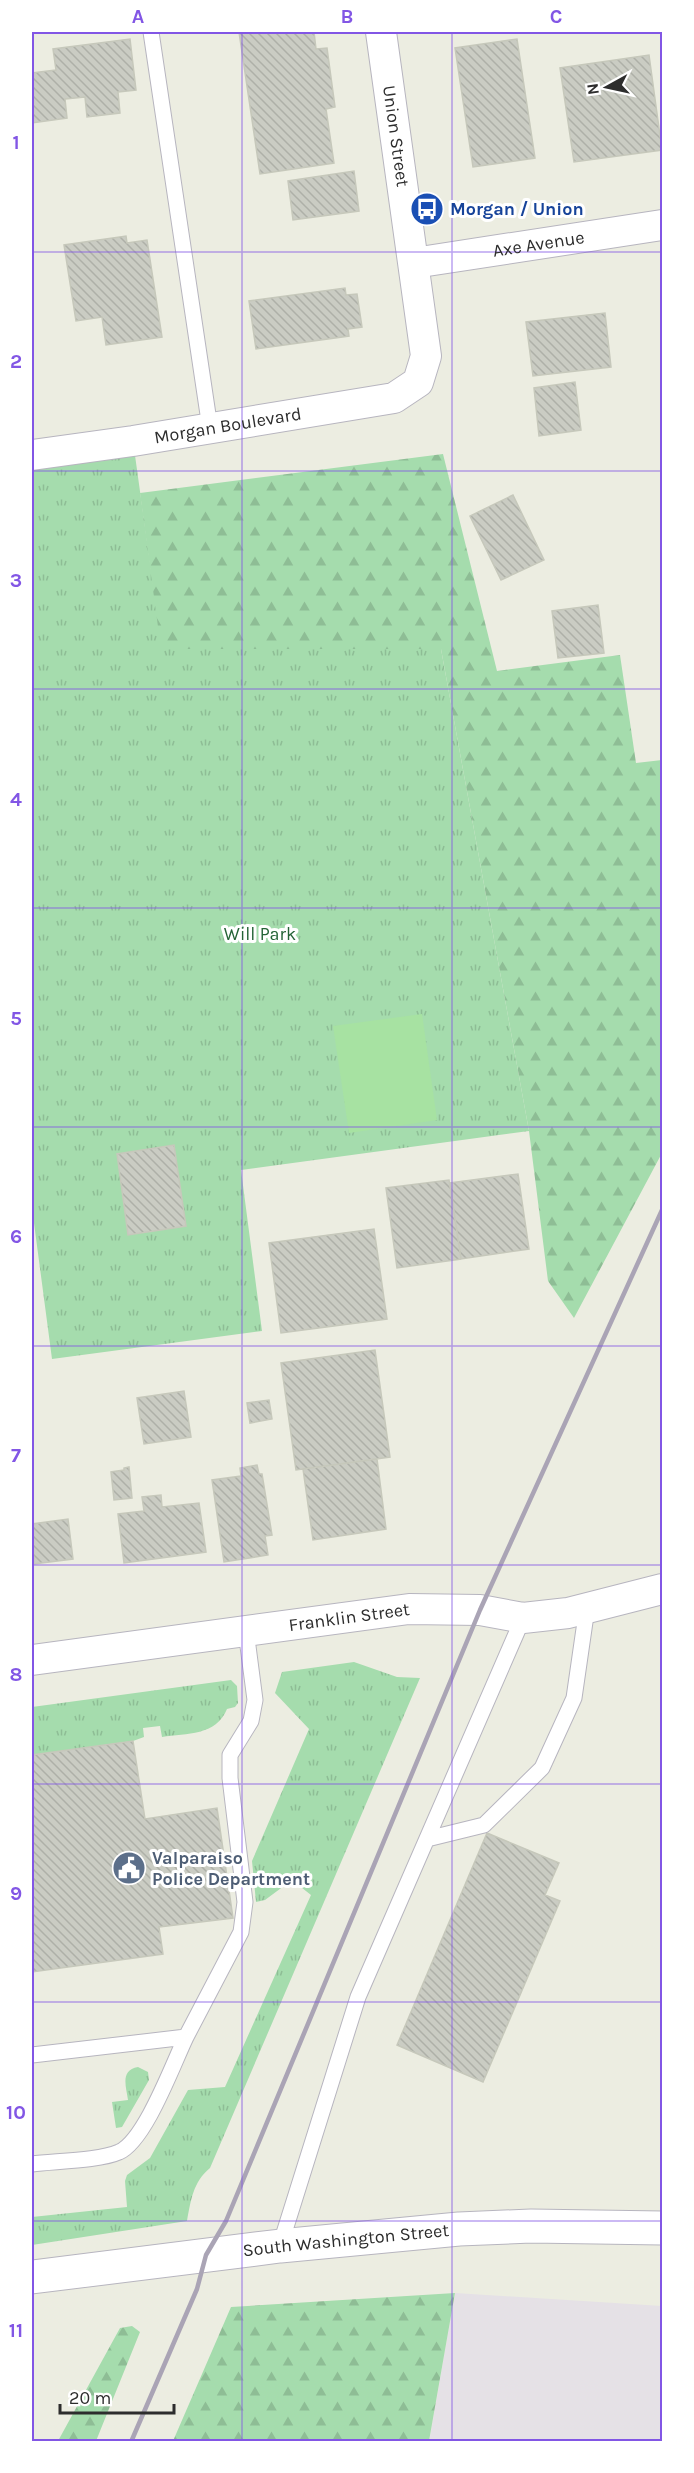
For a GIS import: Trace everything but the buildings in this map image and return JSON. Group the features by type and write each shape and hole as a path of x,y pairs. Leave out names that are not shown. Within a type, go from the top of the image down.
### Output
{"main road":[{"name":"South Washington Street","path":"32,2277 280,2246 483,2228 531,2226 663,2228"}],"street":[{"name":"Union Street","path":"381,32 426,356 418,382"},
{"name":"Axe Avenue","path":"414,263 663,225"},
{"name":"Morgan Boulevard","path":"32,455 394,398 418,382"},
{"name":"Franklin Street","path":"32,1660 409,1609 480,1610 523,1618 568,1613 663,1589"}],"lane":[{"path":"151,32 210,428"},
{"path":"427,1839 484,1825 542,1768 574,1698 587,1608"},
{"path":"280,2246 358,1997 523,1618"},
{"path":"32,2164 106,2155 119,2152 132,2144 144,2125 186,2037 241,1932 245,1902 230,1778 230,1755 251,1721 255,1700 246,1631"},
{"path":"32,2055 186,2037"}],"shaded area":[{"path":"455,2293 662,2306 662,2441 429,2442"}],"green space":[{"name":"Will Park","path":"133,441 162,649 441,649 529,1131 241,1170 262,1331 52,1359 32,1208 32,455"},
{"path":"443,454 497,671 620,655 636,763 662,760 662,1153 574,1318 548,1281 529,1131 441,649 161,649 140,493"},
{"path":"422,1014 437,1120 349,1133 333,1026"},
{"path":"354,1662 397,1677 420,1678 210,2168 196,2185 187,2221 32,2245 32,2217 127,2207 125,2181 127,2175 150,2158 188,2090 225,2087 311,1895 292,1880 265,1900 256,1902 252,1861 309,1729 275,1693 282,1672"},
{"path":"231,1680 237,1686 238,1703 235,1707 227,1709 222,1718 208,1729 191,1734 162,1737 160,1726 143,1728 144,1737 133,1741 32,1755 32,1707"},
{"path":"138,2067 148,2072 149,2080 122,2127 116,2128 112,2102 128,2100 126,2075"},
{"path":"455,2293 429,2441 173,2441 231,2307"},
{"path":"132,2326 140,2332 96,2441 58,2441 120,2328"}],"railway":[{"path":"131,2442 197,2289 206,2255 226,2221 480,1610 662,1210"}],"place":[{"name":"Morgan / Union","path":"427,209"},
{"name":"Valparaiso Police Department","path":"129,1868"}]}
